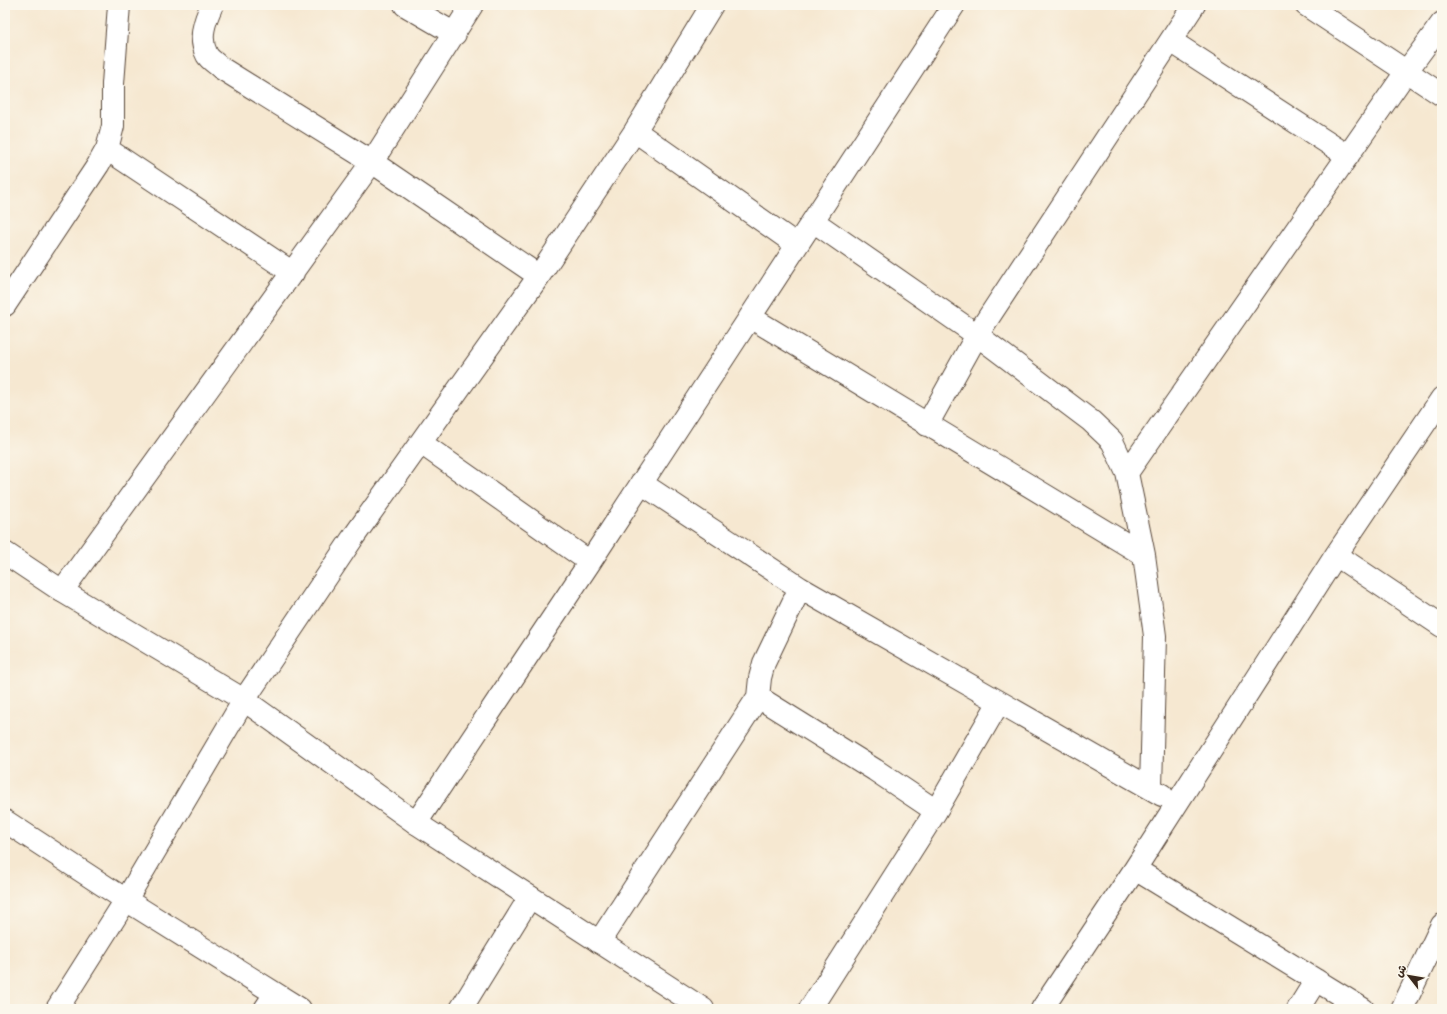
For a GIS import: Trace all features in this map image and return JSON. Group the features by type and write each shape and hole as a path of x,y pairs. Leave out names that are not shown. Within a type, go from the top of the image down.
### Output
{"street":[{"path":"5,305 98,165 107,149 113,126 113,84 119,5"},
{"path":"212,5 205,20 203,42 208,56 221,68 372,162 538,276"},
{"path":"405,5 455,34"},
{"path":"62,591 372,162 455,34 472,5"},
{"path":"57,1009 126,900 244,700 352,539 538,276 636,131 712,5"},
{"path":"416,824 590,562 954,5"},
{"path":"927,425 977,335 1194,5"},
{"path":"1306,5 1442,95"},
{"path":"1127,473 1406,72 1442,23"},
{"path":"1171,41 1348,156"},
{"path":"636,131 797,245"},
{"path":"107,149 293,273"},
{"path":"813,221 977,335 1091,421 1112,441 1127,473 1144,555 1155,636 1151,788"},
{"path":"750,317 1144,555"},
{"path":"1042,1009 1135,869 1336,555 1441,403"},
{"path":"421,443 590,562"},
{"path":"641,483 800,588 1176,803"},
{"path":"5,553 62,591 244,700 416,824 702,1009"},
{"path":"1336,555 1442,626"},
{"path":"599,942 758,696 760,678 764,663 800,588"},
{"path":"758,696 881,773 936,811"},
{"path":"810,1009 936,811 999,702"},
{"path":"5,821 126,900 270,1001 300,1009"},
{"path":"1135,869 1363,1009"},
{"path":"461,1009 530,897"},
{"path":"1402,1009 1442,925"},
{"path":"1298,1009 1316,980"}]}
